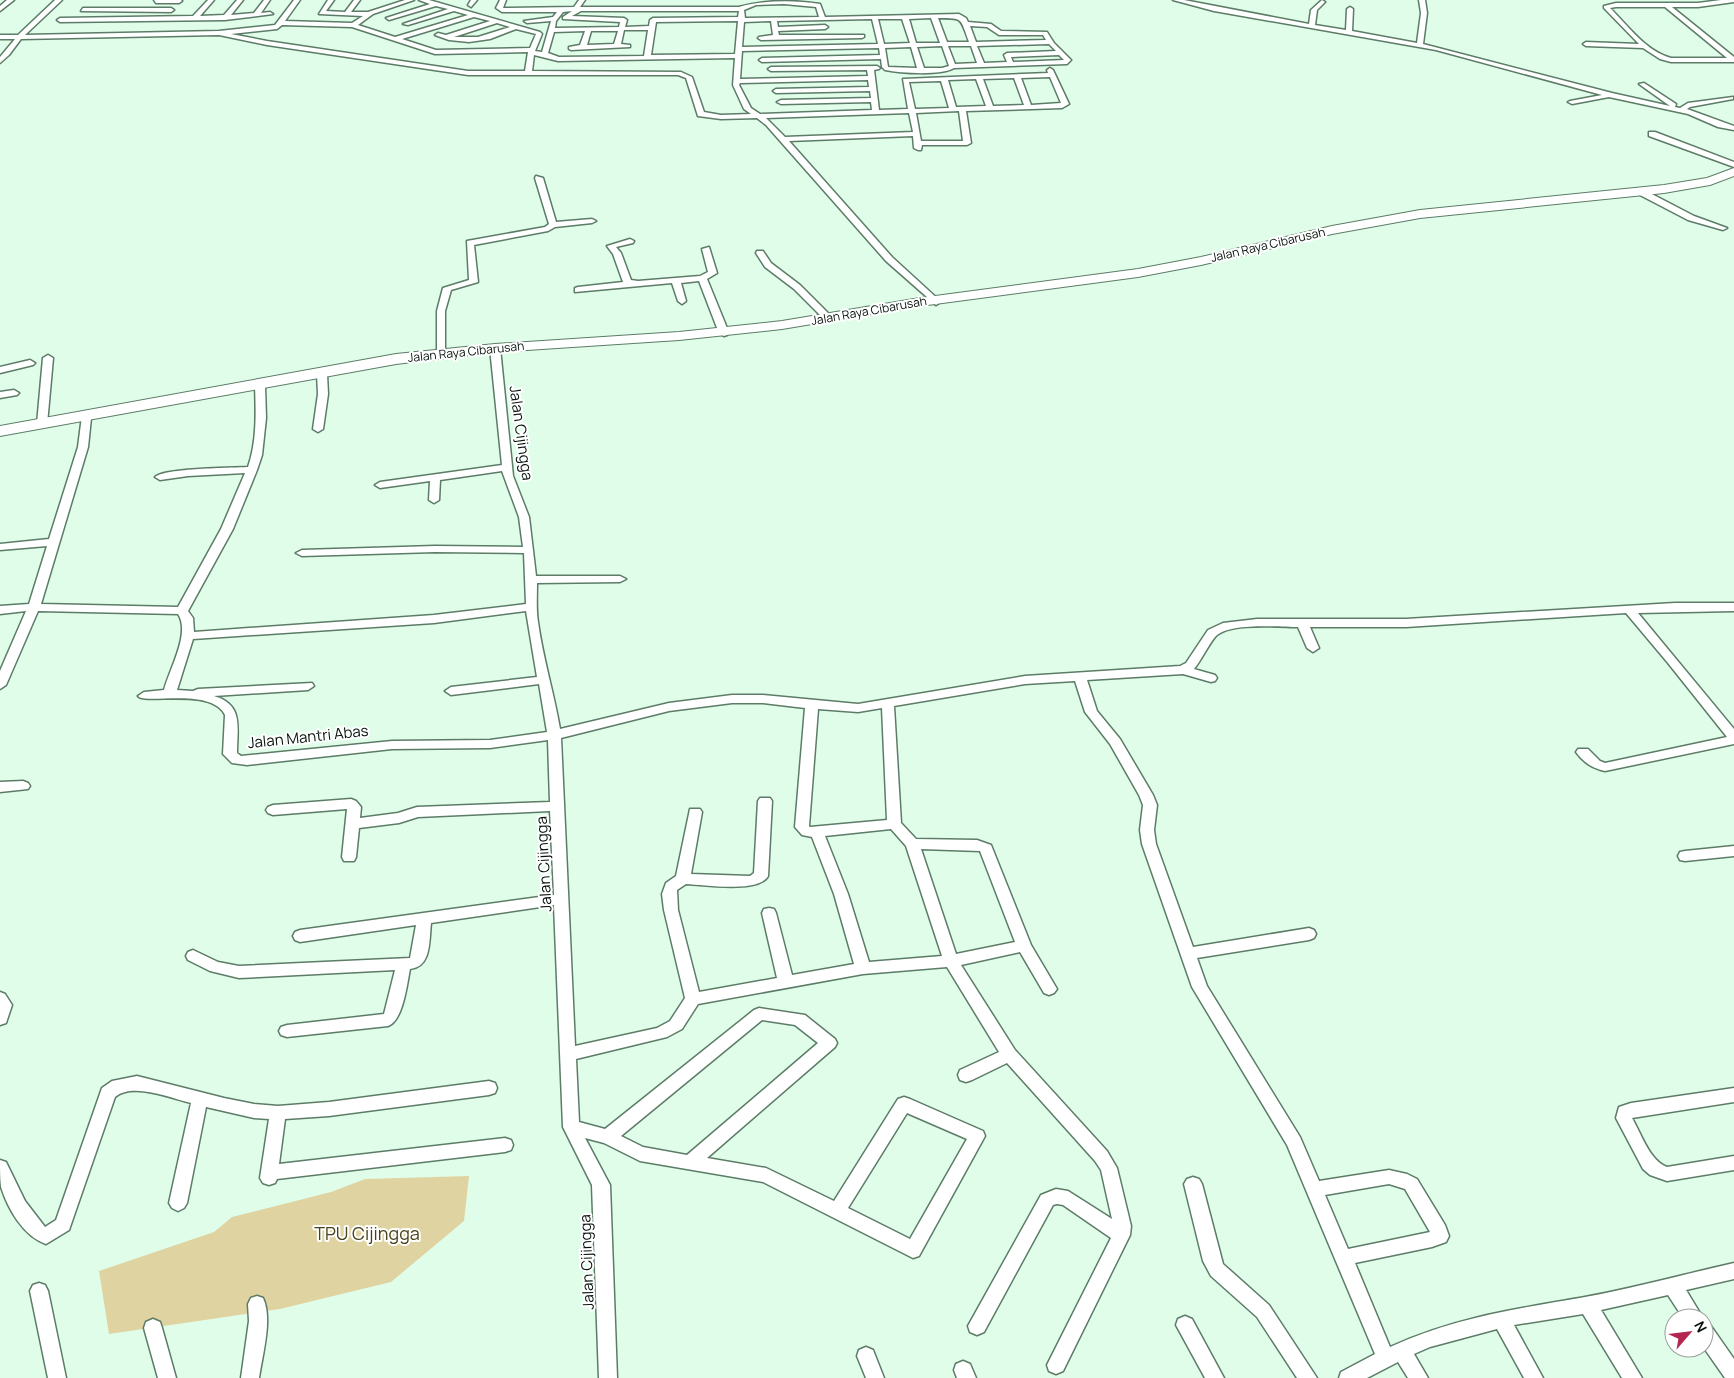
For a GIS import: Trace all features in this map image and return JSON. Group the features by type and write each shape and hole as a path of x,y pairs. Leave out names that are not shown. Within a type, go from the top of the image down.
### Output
{"main road":[{"name":"Jalan Raya Cibarusah","path":"928,302 1085,283 1163,270 1334,232 1422,215 1643,193 1713,182 1734,174"},
{"name":"Jalan Raya Cibarusah","path":"0,432 374,362 495,348 724,333 1138,273 1332,230 1420,214 1664,189 1710,181 1734,174"},
{"name":"Jalan Raya Cibarusah","path":"0,432 86,418 396,360 495,348 725,334 830,320 897,307"}],"street":[{"path":"0,9 11,0"},
{"path":"0,60 7,54 19,37 59,0"},
{"path":"195,18 211,0"},
{"path":"225,18 240,0"},
{"path":"256,15 267,0"},
{"path":"267,43 297,0"},
{"path":"331,0 318,13 369,13 413,27"},
{"path":"347,13 357,0"},
{"path":"353,25 369,13 411,0"},
{"path":"422,0 473,16 517,26 539,34 531,52 528,74"},
{"path":"503,0 499,8 502,10 576,9 582,0"},
{"path":"610,0 609,6 614,7 738,6 760,11"},
{"path":"1176,0 1214,9 1420,45 1611,95 1680,109 1734,128"},
{"path":"1420,45 1424,13 1422,0"},
{"path":"1689,0 1698,5"},
{"path":"1667,6 1734,60 1665,59 1658,56 1606,7 1616,5 1698,5 1734,0"},
{"path":"147,34 179,1"},
{"path":"146,2 179,1"},
{"path":"72,20 91,2"},
{"path":"1312,25 1314,10 1322,2"},
{"path":"1720,2 1734,6"},
{"path":"545,54 554,21 565,18 580,10 655,10 738,6 755,3 796,9"},
{"path":"389,18 434,5"},
{"path":"774,29 822,27 818,5 787,10"},
{"path":"738,6 741,20 738,52 739,65 735,80 741,98 748,109 748,116"},
{"path":"1349,32 1350,9"},
{"path":"82,10 171,10"},
{"path":"406,24 452,10"},
{"path":"527,21 553,20 561,10"},
{"path":"647,58 655,10"},
{"path":"60,20 225,18 270,14"},
{"path":"396,39 473,16"},
{"path":"654,20 774,20 959,16 964,18 981,65"},
{"path":"934,17 952,66"},
{"path":"565,18 622,19 624,21 617,46"},
{"path":"843,18 847,36"},
{"path":"875,18 885,68"},
{"path":"905,18 921,70"},
{"path":"774,20 776,38"},
{"path":"446,37 497,22"},
{"path":"771,69 885,68 890,70 921,70 948,69 952,66 1066,63 1068,60 1044,32 999,33 989,25 966,24"},
{"path":"0,37 219,33 279,25 353,25 396,39 427,55"},
{"path":"438,35 458,41 503,39 507,30 517,26"},
{"path":"551,30 652,28"},
{"path":"583,47 590,29"},
{"path":"219,33 267,43 468,73 679,73 689,77 701,114 721,118 786,114 876,112 913,111 953,110 962,110 1056,107 1065,104 1051,72 1016,76 905,80 913,111 918,146 967,143 962,110"},
{"path":"760,38 862,36"},
{"path":"810,37 814,59"},
{"path":"406,65 427,55 531,52 545,54 558,59 647,58 811,48 1051,42"},
{"path":"1586,44 1647,46"},
{"path":"570,48 628,46"},
{"path":"1011,65 1007,55 1061,53"},
{"path":"762,60 884,57"},
{"path":"774,60 771,69 771,80 786,114"},
{"path":"870,68 876,112"},
{"path":"1016,76 1029,108"},
{"path":"979,77 991,109"},
{"path":"735,80 871,78"},
{"path":"944,78 953,110"},
{"path":"1642,84 1680,109"},
{"path":"776,91 872,89"},
{"path":"1572,102 1611,95"},
{"path":"1680,109 1691,104 1732,98"},
{"path":"781,102 874,100"},
{"path":"748,116 767,121 928,302"},
{"path":"784,139 830,132 917,134"},
{"path":"1652,134 1734,166"},
{"path":"539,178 553,225"},
{"path":"1643,193 1691,218 1723,228"},
{"path":"440,354 441,311 447,288 474,282 470,243 548,229 553,225 592,222"},
{"path":"629,284 617,253 611,246 630,241"},
{"path":"578,290 702,278 713,273 706,249"},
{"path":"760,253 768,265 797,287 829,318"},
{"path":"702,278 724,333"},
{"path":"676,280 682,301"},
{"name":"Jalan Cijingga","path":"495,348 508,476 524,517 529,550 531,607 535,639 554,735 571,1127 601,1185 608,1378"},
{"path":"42,424 48,358"},
{"path":"0,370 30,363"},
{"path":"318,428 323,394 322,374"},
{"path":"182,611 226,529 252,470 257,455 261,418 260,385"},
{"path":"0,395 14,393"},
{"path":"0,685 34,607 83,447 86,418"},
{"path":"380,485 507,467"},
{"path":"160,477 188,473 252,470"},
{"path":"434,500 435,478"},
{"path":"0,547 53,542"},
{"path":"302,552 435,549 529,550"},
{"path":"530,580 620,579"},
{"path":"0,610 34,607 182,611"},
{"path":"188,636 434,619 531,607"},
{"path":"1183,670 1190,666 1212,633 1223,627 1257,623 1406,623 1629,610 1734,607"},
{"path":"1583,752 1595,764 1605,767 1734,739 1672,660 1629,610"},
{"path":"176,694 172,682 188,636 187,620 182,611"},
{"path":"1303,623 1313,648"},
{"path":"554,735 699,702 747,698 858,708 1025,680 1183,670 1211,678"},
{"path":"1080,676 1091,712 1115,742 1150,805 1147,830 1149,844 1200,987 1294,1142 1343,1258 1394,1354 1419,1378"},
{"path":"451,691 544,680"},
{"path":"144,696 308,686"},
{"name":"Jalan Mantri Abas","path":"176,694 222,702 228,707 231,715 230,754 234,758 242,760 392,745 490,744 554,735"},
{"path":"812,703 801,825 807,832 817,832 894,824"},
{"path":"888,704 894,824 912,844 951,961 1009,1055 1109,1168 1122,1226 1121,1235 1056,1365"},
{"path":"0,787 23,786"},
{"path":"568,1054 661,1033 676,1025 693,998 669,894 671,887 683,879 752,881 758,879 761,876 765,801"},
{"path":"273,810 351,804 354,806 349,857"},
{"path":"353,824 400,818 417,812 557,806"},
{"path":"683,879 695,812"},
{"path":"817,832 841,894 863,968"},
{"path":"912,844 977,845 986,848 1024,946 1049,988"},
{"path":"1685,856 1734,851"},
{"path":"300,936 561,899"},
{"path":"769,913 786,983"},
{"path":"192,956 215,967 239,972 414,962 419,960 424,919"},
{"path":"1187,954 1309,934"},
{"path":"693,998 863,968 951,961 1024,946"},
{"path":"287,1031 388,1020 391,1017 404,963"},
{"path":"0,998 4,1005 0,1020"},
{"path":"608,1137 759,1014 800,1019 829,1043 690,1162"},
{"path":"966,1075 1009,1055"},
{"path":"0,1167 27,1218 37,1232 46,1236 63,1225 108,1093 114,1087 137,1083 254,1111 278,1113 489,1088"},
{"path":"1734,1095 1631,1110 1624,1112 1624,1118 1649,1164 1656,1170 1667,1174 1734,1163"},
{"path":"178,1203 200,1099"},
{"path":"571,1127 608,1137 640,1154 766,1175 913,1250 978,1136 904,1104 837,1211"},
{"path":"278,1113 270,1175 505,1145"},
{"path":"1314,1189 1389,1177 1401,1179 1412,1184 1439,1230 1440,1236 1432,1239 1343,1258"},
{"path":"1193,1184 1214,1266 1263,1311 1308,1378"},
{"path":"977,1326 1047,1200 1056,1196 1068,1199 1121,1235"},
{"path":"1348,1378 1427,1339 1500,1320 1587,1305 1734,1271"},
{"path":"1673,1286 1687,1308"},
{"path":"39,1292 57,1378"},
{"path":"250,1378 258,1321 257,1304"},
{"path":"1587,1305 1632,1378"},
{"path":"1500,1320 1534,1378"},
{"path":"1185,1324 1215,1378"},
{"path":"153,1328 167,1378"},
{"path":"1714,1346 1734,1375"},
{"path":"866,1356 875,1378"}],"green space":[{"name":"TPU Cijingga","path":"469,1176 464,1221 391,1282 280,1309 109,1334 99,1271 214,1232 232,1217 331,1192 365,1179"}]}
